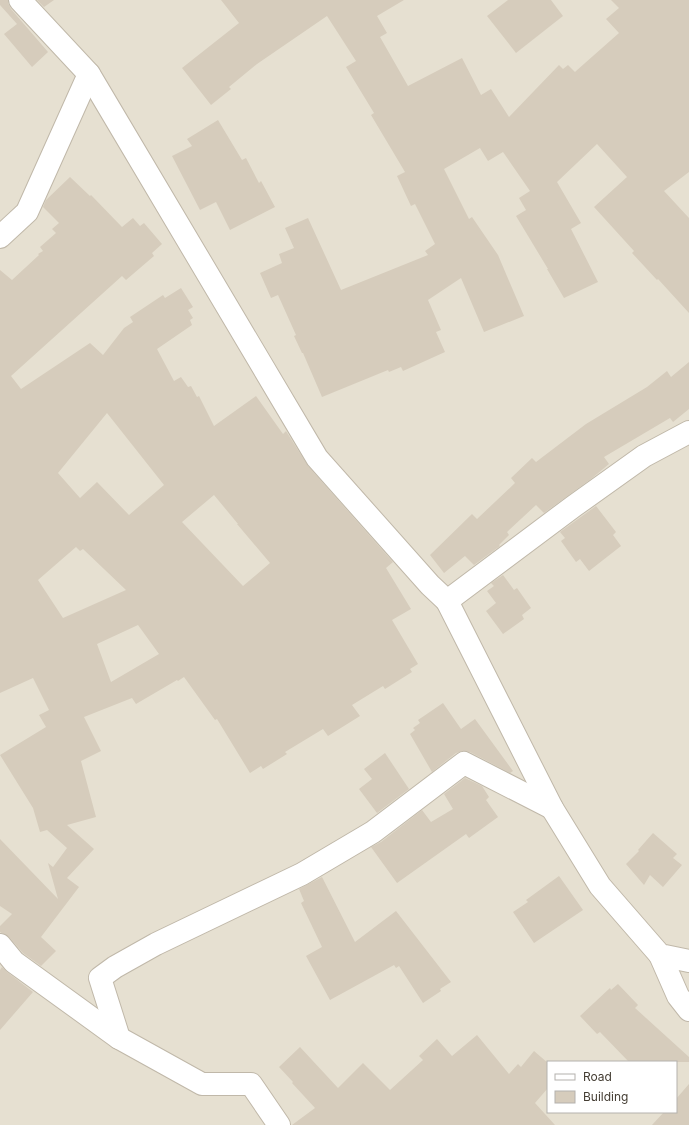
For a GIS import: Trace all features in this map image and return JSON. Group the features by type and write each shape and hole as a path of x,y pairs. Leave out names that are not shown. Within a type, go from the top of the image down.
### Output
{"street":[{"path":"20,0 90,74 318,458 430,585 447,601 552,808 600,886 660,955 678,996 689,1010"},
{"path":"0,237 27,212 90,74"},
{"path":"447,601 644,456 689,432"},
{"path":"119,1038 100,978 156,944 302,874 367,836 464,763 552,808"},
{"path":"0,945 14,962 119,1038 202,1084 251,1084 279,1125"},
{"path":"660,955 689,961"}],"shaded area":[{"path":"0,0 689,0 689,1125 0,1125"}],"building":[{"path":"0,0 8,0 11,9 48,52 32,67 4,34 17,24 0,5"},
{"path":"37,0 54,0 44,7"},
{"path":"221,0 404,0 377,16 387,33 380,37 408,86 462,58 481,95 491,89 509,117 559,65 563,69 568,65 575,72 619,33 606,19 619,8 611,0 689,0 689,172 664,191 689,218 689,313 632,253 634,251 594,207 627,177 597,144 557,182 581,223 571,229 598,282 564,298 516,216 526,210 519,198 530,191 503,152 488,161 480,148 444,169 469,219 472,217 498,255 524,316 484,332 461,278 428,300 441,330 436,332 445,352 403,371 401,367 389,372 388,370 322,397 294,336 296,335 278,295 271,298 260,273 282,263 279,254 294,248 285,228 308,218 341,290 428,255 425,251 435,244 415,204 411,206 397,176 405,172 371,115 374,113 346,67 356,61 327,16 257,64 229,87 231,89 211,105 182,68 239,23"},
{"path":"508,0 551,0 563,16 516,53 487,16"},
{"path":"218,120 242,160 246,158 259,183 261,181 275,207 230,230 216,202 200,210 172,156 192,146 187,139"},
{"path":"70,177 90,196 91,195 122,227 133,218 140,226 144,223 162,244 152,253 154,256 126,280 122,276 11,376 21,389 90,343 103,355 124,328 133,322 130,317 163,295 165,298 181,288 193,307 188,310 193,318 190,320 192,325 157,349 174,381 181,377 188,387 191,386 197,397 199,396 214,426 256,396 283,434 286,431 308,466 393,562 386,568 411,609 392,620 418,664 410,669 412,672 385,689 383,686 352,705 360,716 328,736 323,729 285,752 287,754 263,769 261,766 250,773 217,719 215,720 184,677 136,704 132,698 84,717 101,751 81,761 96,817 67,825 94,849 67,878 79,887 41,937 56,951 41,966 23,953 9,937 0,932 0,926 12,914 0,906 0,839 58,899 48,863 53,867 67,848 47,830 40,832 33,808 0,755 46,727 39,715 49,710 33,678 0,693 0,270 12,280 39,255 38,254 43,251 40,247 56,233 52,229 59,223 43,207 46,200","holes":["107,413 164,485 129,515 97,482 80,498 58,473","214,495 270,563 243,586 182,522","76,547 80,551 83,549 126,590 63,618 38,580","138,625 159,654 111,682 97,644"]},
{"path":"689,362 689,409 673,422 670,418 604,457 609,464 544,513 536,505 507,532 509,535 499,545 500,546 474,565 465,556 444,573 430,555 472,514 477,519 515,483 511,478 532,458 536,462 586,424 647,387 667,371 671,377"},
{"path":"596,506 616,532 613,535 621,546 589,571 580,559 576,562 561,541 565,538 560,532"},
{"path":"503,575 514,590 517,588 531,608 522,615 524,619 503,634 486,611 496,603 487,591 494,586 491,583"},
{"path":"443,703 461,729 475,719 513,771 510,773 470,752 463,751 456,753 432,772 410,734 415,730 413,728 420,723 418,720"},
{"path":"385,753 409,789 377,813 359,789 372,779 364,769"},
{"path":"465,778 482,786 489,797 486,800 498,817 469,838 466,834 397,883 371,847 381,842 422,810 431,822 453,809 444,794"},
{"path":"653,833 677,854 673,858 682,865 663,887 650,875 644,885 626,864 639,851 638,850"},
{"path":"559,876 583,910 534,943 513,912 528,902 526,900"},
{"path":"322,877 355,942 396,911 451,982 423,1003 399,966 396,968 394,965 330,1000 306,956 322,947 301,903 304,901 299,889"},
{"path":"2,967 33,992 0,1030 0,970"},
{"path":"618,984 638,1005 635,1008 689,1057 689,1062 628,1061 600,1032 597,1034 580,1016 610,988 611,990"},
{"path":"477,1035 509,1074 518,1064 521,1067 534,1051 547,1062 547,1089 535,1103 555,1125 292,1125 315,1108 279,1067 300,1047 338,1088 363,1063 390,1090 423,1060 419,1056 437,1039 452,1056"},
{"path":"689,1084 689,1125 652,1125 663,1113 677,1113 677,1098"}]}
